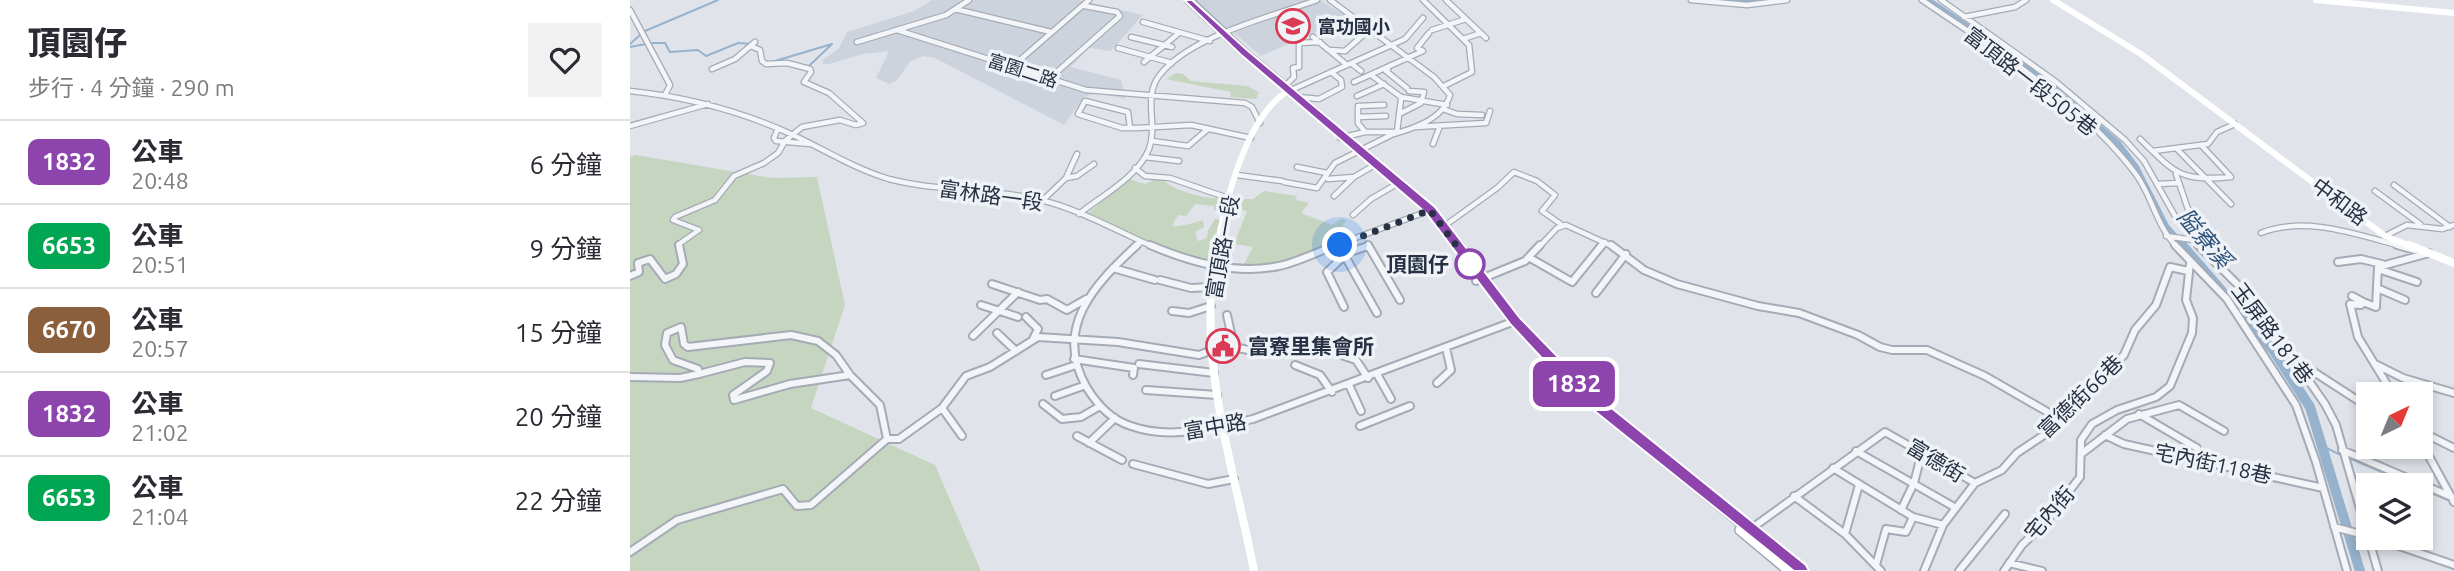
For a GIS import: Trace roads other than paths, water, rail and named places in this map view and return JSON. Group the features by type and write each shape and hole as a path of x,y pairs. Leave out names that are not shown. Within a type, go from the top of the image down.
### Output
{"main road":[{"path":"1183,0 1429,211 1443,227 1478,280"},
{"path":"1189,0 1223,36"},
{"path":"1358,151 1429,211 1478,280 1581,398 1747,532 1800,571"},
{"path":"1747,532 1789,571"}],"street":[{"path":"857,42 946,15 970,0"},
{"path":"1013,66 1051,32 1086,6 1089,0"},
{"path":"1079,214 1145,157 1152,141 1151,94 1159,75 1172,62 1210,41 1317,0"},
{"path":"1330,0 1409,58 1444,86 1450,95 1445,107 1412,127 1390,135"},
{"path":"1415,3 1422,0 1469,45 1472,72 1444,86"},
{"path":"1446,0 1486,38"},
{"path":"1691,0 1747,5 1787,0"},
{"name":"富頂路一段505巷","path":"1922,0 2022,69 2090,124 2136,174 2168,236 2190,263 2227,299 2296,405 2336,527 2347,571"},
{"name":"玉屏路181巷","path":"1941,0 2055,81 2090,109 2144,161 2192,240 2248,293 2325,404 2336,425 2356,498"},
{"path":"1964,17 2015,7 2026,0"},
{"name":"中和路","path":"2053,0 2141,54 2385,236 2454,263"},
{"path":"2316,0 2357,7 2426,9 2454,13"},
{"path":"1049,79 1121,16 1117,12 1086,6"},
{"path":"955,9 1051,32"},
{"path":"630,10 670,85 665,94"},
{"name":"富頂路一段","path":"1254,571 1222,428 1210,351 1213,286 1228,198 1251,138 1277,97 1405,39 1423,18"},
{"path":"1354,82 1423,51 1417,48 1431,32 1466,19"},
{"path":"1143,22 1210,41"},
{"path":"1329,50 1345,51 1370,29"},
{"name":"富園二路","path":"897,30 1049,79 1099,92 1151,94"},
{"path":"1144,62 1179,33"},
{"path":"1464,39 1481,33"},
{"path":"1131,37 1172,47"},
{"path":"1313,37 1361,71"},
{"path":"1320,42 1299,43 1299,67 1293,68 1294,77 1290,91 1318,99 1342,87 1341,80 1331,72"},
{"path":"630,276 639,272 638,263 650,259 665,279 676,274 683,264 679,244 699,230 673,219 681,213 715,200 734,176 764,163 778,153 785,141 802,127 840,120 856,125 863,123 852,117 841,102 820,85 804,82 811,72 810,69 788,63 766,64 762,61 760,50 753,44 735,59 712,69"},
{"path":"1118,48 1172,62"},
{"path":"1399,114 1420,103 1424,92 1408,90 1386,71 1409,58"},
{"path":"1371,75 1401,97 1445,107 1457,114 1482,115"},
{"path":"1357,96 1384,84"},
{"name":"富林路一段","path":"630,90 665,94 708,104 778,128 848,163 911,184 979,190 1042,201 1079,214 1175,257 1216,265 1269,268 1429,211"},
{"path":"1151,94 1245,103 1252,107 1260,123"},
{"path":"1397,132 1401,99"},
{"path":"1130,128 1128,112 1085,101 1078,114 1130,128 1152,124 1185,124 1251,138"},
{"path":"630,126 708,104"},
{"path":"1365,132 1357,123 1358,106 1384,105"},
{"path":"1237,175 1317,188 1335,163 1445,107"},
{"path":"1412,127 1486,124 1490,111"},
{"path":"1358,117 1386,116"},
{"path":"2153,151 2202,146 2208,144 2217,132 2235,124"},
{"path":"1433,144 1440,126"},
{"path":"778,128 774,138 812,144"},
{"path":"1152,141 1188,146 1208,129"},
{"path":"1342,138 1365,132 1397,132"},
{"path":"2140,139 2176,174 2195,181 2231,177 2202,146"},
{"path":"2177,149 2231,204"},
{"path":"1042,201 1066,178 1077,155"},
{"path":"1145,157 1179,162"},
{"path":"1066,178 1077,176 1094,164"},
{"path":"1334,196 1354,177 1373,166"},
{"path":"1297,167 1328,176 1354,177"},
{"path":"1135,168 1145,176 1170,178 1228,198"},
{"path":"1443,227 1497,188 1514,172 1540,181 1555,195 1542,211 1562,225 1605,242 1626,254 1644,270 1677,284 1758,306 1799,313 1892,350 1927,350 1984,376 2058,418"},
{"path":"2176,174 2193,224 2185,229"},
{"path":"2159,184 2179,183"},
{"path":"1353,215 1371,199 1395,185"},
{"path":"2395,185 2452,226"},
{"path":"2375,191 2423,226"},
{"path":"1478,280 1530,257 1562,225"},
{"path":"2385,236 2407,225 2452,226"},
{"path":"2261,233 2279,226 2329,228 2377,238 2410,250 2418,249"},
{"path":"2168,236 2192,240"},
{"path":"1362,237 1400,300"},
{"path":"1530,257 1573,282 1605,242"},
{"name":"富中路","path":"1140,243 1113,268 1089,297 1077,318 1073,339 1075,362 1083,386 1100,406 1115,418 1157,432 1188,433 1222,428 1332,392 1513,322"},
{"path":"1344,307 1327,272 1345,256 1368,246"},
{"path":"1596,293 1626,254"},
{"path":"2352,296 2376,307 2375,276 2378,269 2429,254"},
{"path":"1345,256 1377,313"},
{"path":"2338,262 2361,259 2385,265"},
{"name":"宅內街","path":"2004,571 2080,477 2083,471 2081,438 2097,421 2118,408 2164,395 2170,387 2190,339 2194,322 2186,297 2190,285 2190,263"},
{"name":"富德街66巷","path":"1975,483 2002,470 2017,453 2044,435 2058,418 2124,355 2135,330 2156,306 2170,267 2188,271"},
{"path":"1113,268 1191,288 1213,286"},
{"path":"2378,269 2417,282"},
{"path":"992,284 1040,300 1047,299 1067,310 1089,297"},
{"path":"2377,289 2404,300"},
{"path":"973,337 1018,292"},
{"path":"2363,302 2361,305 2350,304 2358,337 2386,382"},
{"path":"981,305 1018,317"},
{"path":"1172,311 1189,313 1212,306"},
{"path":"1227,315 1234,347 1262,353"},
{"path":"1026,317 1038,329 1032,340"},
{"path":"699,374 698,369 674,360 664,345 667,333 681,327 684,344 688,346 778,335 818,341 836,355 850,375 880,405 887,439"},
{"path":"997,333 1016,351"},
{"path":"630,552 677,520 783,489 797,506 811,505 887,439 899,439 942,408 966,376 990,367 1032,340 1045,337 1118,342 1199,355 1210,351"},
{"path":"1437,383 1451,370 1446,348"},
{"path":"1323,349 1356,360 1368,378"},
{"path":"2294,359 2356,399"},
{"path":"630,377 680,378 734,364 762,360 770,363 770,368 733,395 734,400 795,383 850,375"},
{"path":"1046,375 1075,362 1134,368 1133,375"},
{"path":"1139,364 1214,373"},
{"path":"2375,364 2403,378 2454,393"},
{"path":"1295,365 1320,375 1332,392"},
{"path":"1377,374 1391,399"},
{"path":"1349,385 1361,411"},
{"path":"1055,396 1083,386"},
{"path":"1146,390 1217,395"},
{"path":"1042,404 1062,419 1081,417 1100,406"},
{"path":"2081,454 2095,446 2119,423 2139,414 2179,405 2224,431"},
{"path":"1360,426 1410,406"},
{"path":"942,408 962,436"},
{"path":"2139,414 2197,448"},
{"path":"1089,443 1115,418"},
{"name":"富德街","path":"1747,532 1856,451 1889,432 1975,483 1944,525 1924,571"},
{"name":"宅內街118巷","path":"2105,435 2124,444 2323,488"},
{"path":"1077,436 1122,460"},
{"path":"2433,438 2454,448"},
{"path":"1856,451 1956,508"},
{"path":"1900,510 1914,483 1922,452"},
{"path":"2344,453 2453,499"},
{"path":"2431,459 2453,499"},
{"path":"1133,464 1208,484 1234,479"},
{"path":"1833,468 1913,517 1944,525"},
{"path":"1845,534 1859,485"},
{"path":"1794,496 1845,534 1879,568"},
{"path":"1959,571 2005,514"},
{"path":"1879,568 1886,528 1906,533 1913,517"},
{"path":"2336,527 2356,532"},
{"name":"玉屏路181巷","path":"2371,550 2378,571"},
{"path":"2411,550 2454,565"},
{"path":"2009,564 2042,571"}],"waterway":[{"path":"645,31 718,0"},
{"name":"隘寮溪","path":"1730,0 1754,0"},
{"name":"隘寮溪","path":"1927,0 2031,70 2118,144 2136,168 2166,227 2184,247"},
{"path":"630,44 640,35"},
{"path":"651,43 665,43 670,52 698,50 706,56 738,43 751,44"},
{"path":"630,47 646,44"},
{"path":"775,61 832,44 809,66"},
{"name":"隘寮溪","path":"2182,245 2273,350 2310,407 2360,571"},
{"path":"2322,446 2343,456"},
{"path":"2349,458 2384,473"},
{"path":"2433,494 2450,501"}],"place":[{"name":"富功國小","path":"1293,26"},
{"name":"頂園仔","path":"1470,264"},
{"name":"富寮里集會所","path":"1223,346"}]}
